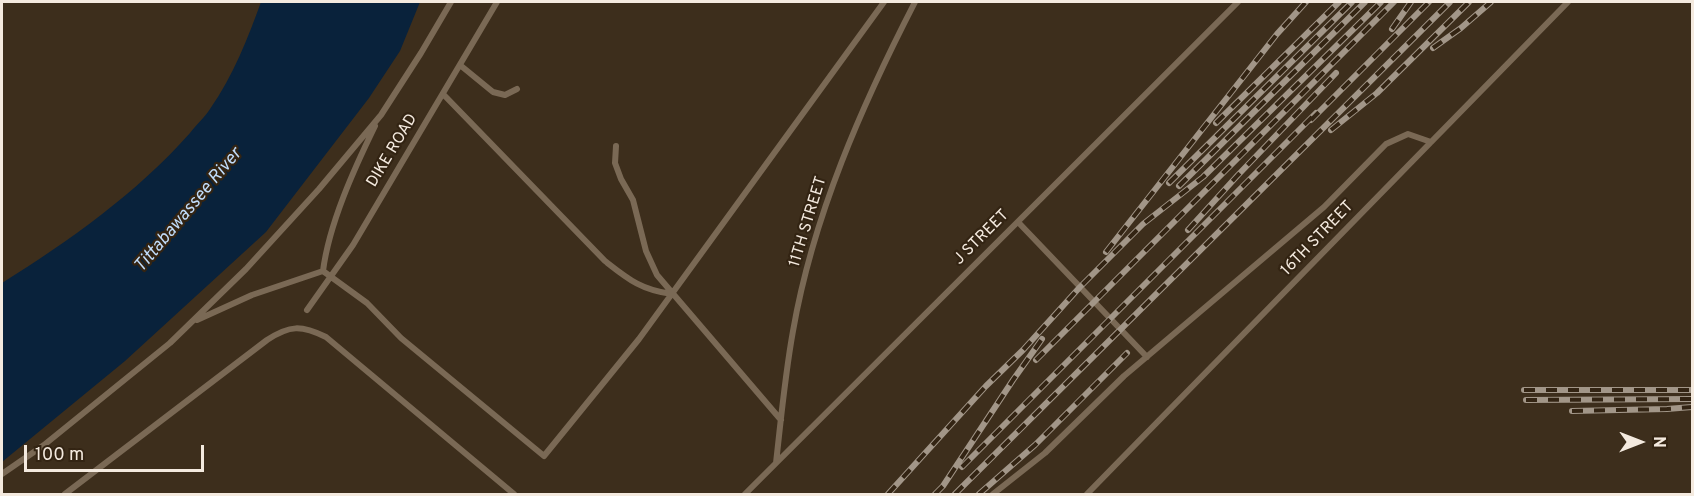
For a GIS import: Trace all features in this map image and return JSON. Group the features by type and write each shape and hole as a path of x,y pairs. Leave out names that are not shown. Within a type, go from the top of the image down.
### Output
{"lane":[{"path":"2,474 44,445 194,321 246,269 319,189 381,115 451,2"},
{"name":"DIKE ROAD","path":"307,310 332,277 497,2"},
{"path":"323,271 367,303 401,338 544,456 639,339 884,2"},
{"name":"11TH STREET","path":"776,464 793,330 808,266 828,200 859,120 892,46 915,2"},
{"name":"J STREET","path":"745,495 1238,2"},
{"name":"16TH STREET","path":"1087,495 1568,2"},
{"path":"460,64 494,92 506,95 517,89"},
{"path":"443,94 605,261 628,279 653,292 672,294"},
{"path":"323,271 326,252 353,174 381,115"},
{"path":"993,495 1045,453 1124,376 1315,214 1386,144 1408,134 1431,142"},
{"path":"616,146 615,163 633,200 646,251 657,275 781,420"},
{"path":"1018,222 1147,357"},
{"path":"194,321 252,295 323,271"},
{"path":"65,495 267,340 282,330 297,327 312,330 326,337 514,495"}],"water":[{"name":"Tittabawassee River","path":"261,2 420,2 400,51 369,98 266,232 125,361 2,462 2,283 77,233 125,196 190,133 208,112 226,83"}],"railway":[{"path":"1106,252 1277,34 1306,2"},
{"path":"1216,123 1339,2"},
{"path":"1169,183 1352,2"},
{"path":"1179,186 1365,2"},
{"path":"888,494 986,386 1143,224 1203,177 1381,2"},
{"path":"1036,360 1394,2"},
{"path":"1392,29 1411,2"},
{"path":"1311,120 1429,2"},
{"path":"955,494 1450,2"},
{"path":"1331,130 1377,93 1469,2"},
{"path":"1433,48 1491,2"},
{"path":"1188,230 1336,73"},
{"path":"962,467 1316,113"},
{"path":"935,494 943,486 1042,339"},
{"path":"979,494 1035,445 1127,353"},
{"path":"1524,390 1692,390"},
{"path":"1526,400 1692,399"},
{"path":"1572,411 1692,407"}]}
